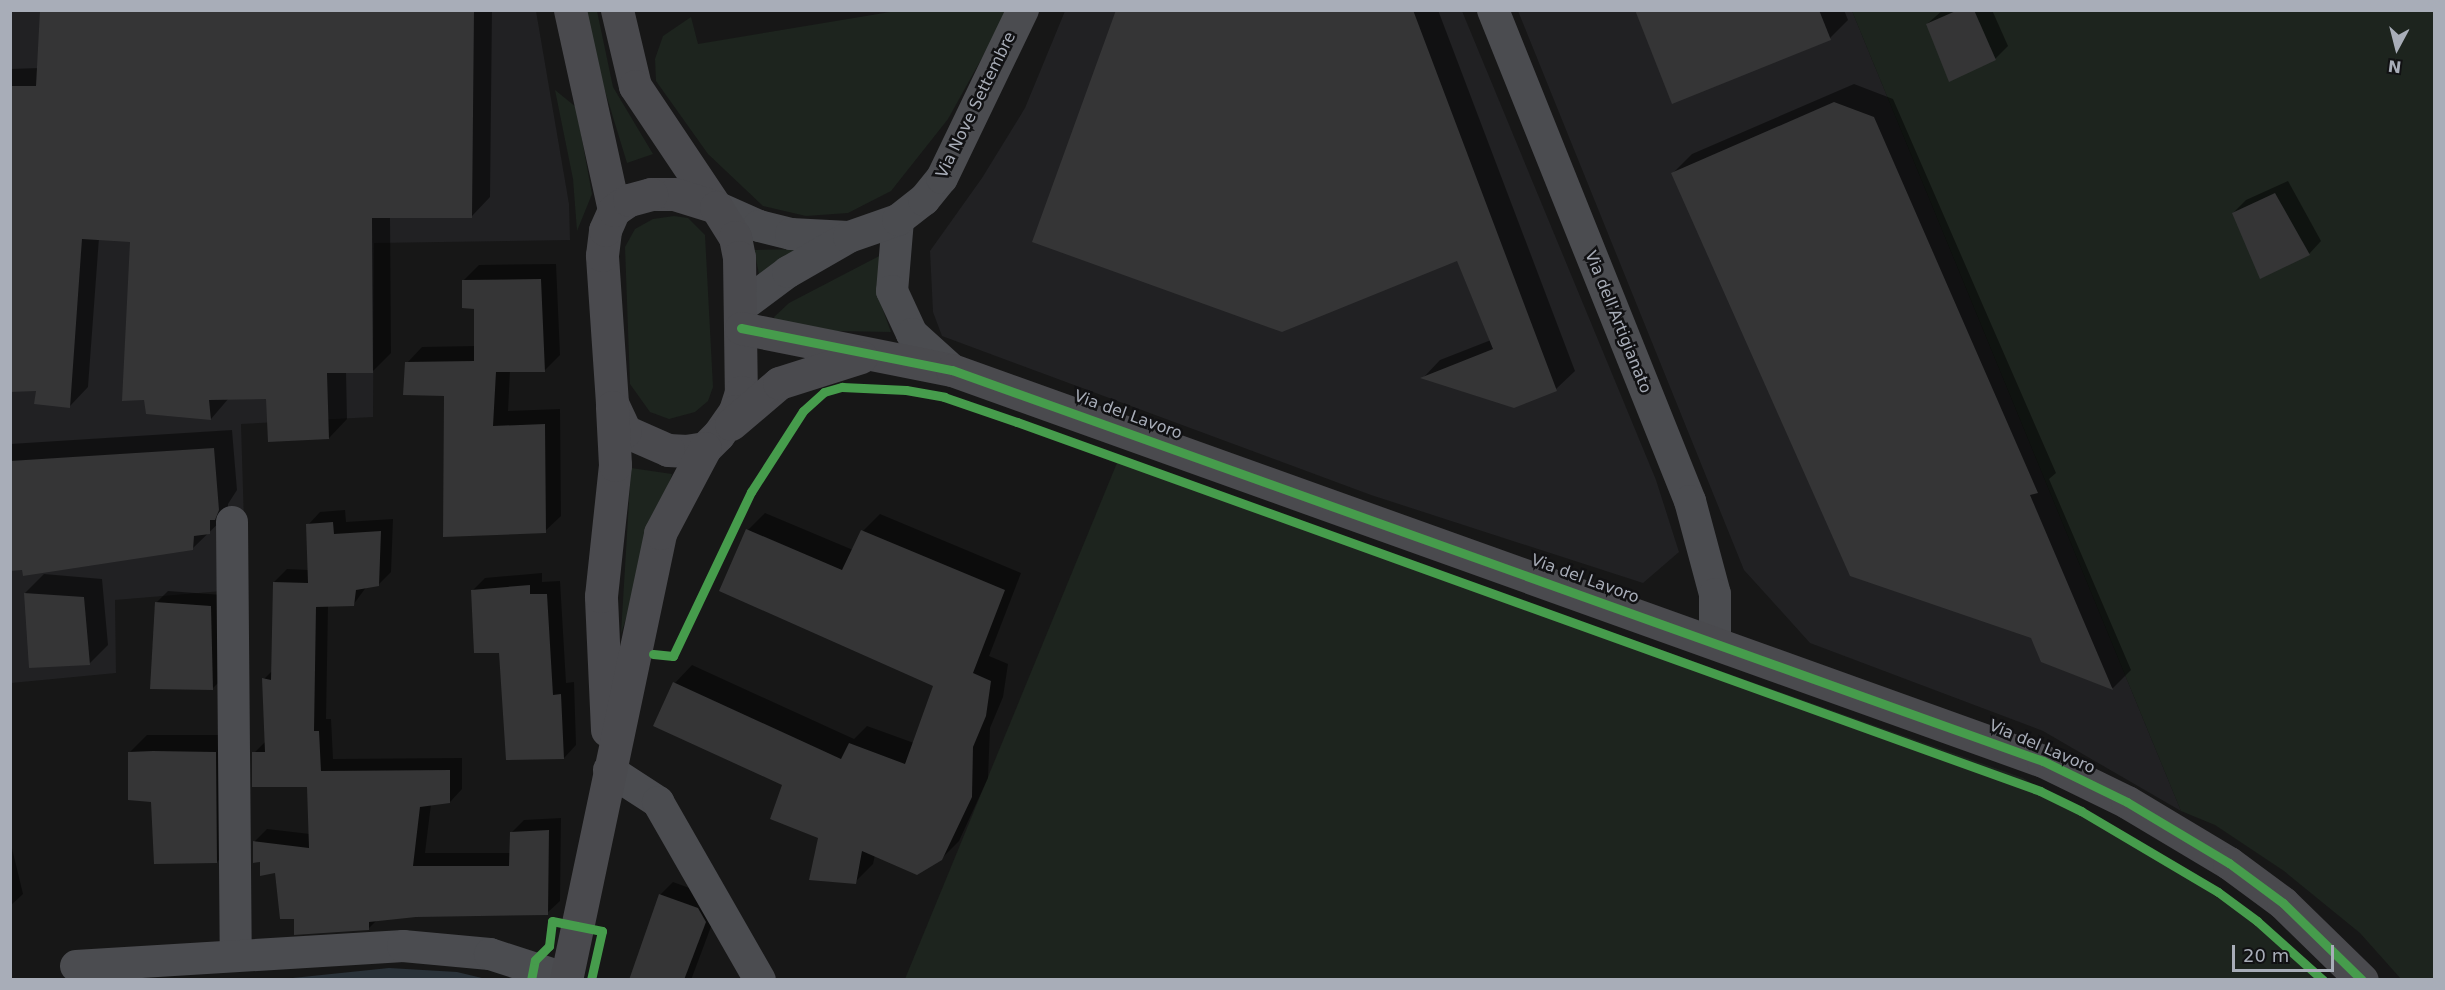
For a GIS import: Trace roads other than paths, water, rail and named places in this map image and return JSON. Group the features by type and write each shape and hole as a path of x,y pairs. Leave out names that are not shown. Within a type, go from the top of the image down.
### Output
{"main road":[{"path":"570,10 614,210"},
{"path":"567,979 660,533 712,441 735,411 741,392 741,317 735,237 635,86 617,10"},
{"path":"609,770 601,596 615,465 602,255 605,230 614,210 629,200 651,194 674,194 716,207"},
{"name":"Via del Lavoro","path":"741,317 823,346 880,354 952,369 1715,641 2043,761 2127,802 2229,863 2283,903 2362,980"},
{"name":"Via del Lavoro","path":"712,441 778,382 842,360 880,354"},
{"path":"612,403 626,431 645,442 668,450 712,441"}],"street":[{"name":"Via Nove Settembre","path":"741,317 788,272 849,237 898,219 924,200 942,178 1023,10"},
{"name":"Via dell'Artigianato","path":"1493,10 1690,501 1714,594 1715,641"},
{"name":"Via Nove Settembre","path":"716,207 759,226 791,234 849,237"},
{"path":"898,219 892,291 912,334 952,369"},
{"path":"232,522 236,955"},
{"path":"609,770 658,802 760,980"},
{"path":"76,966 403,946 490,954 567,979"}]}
